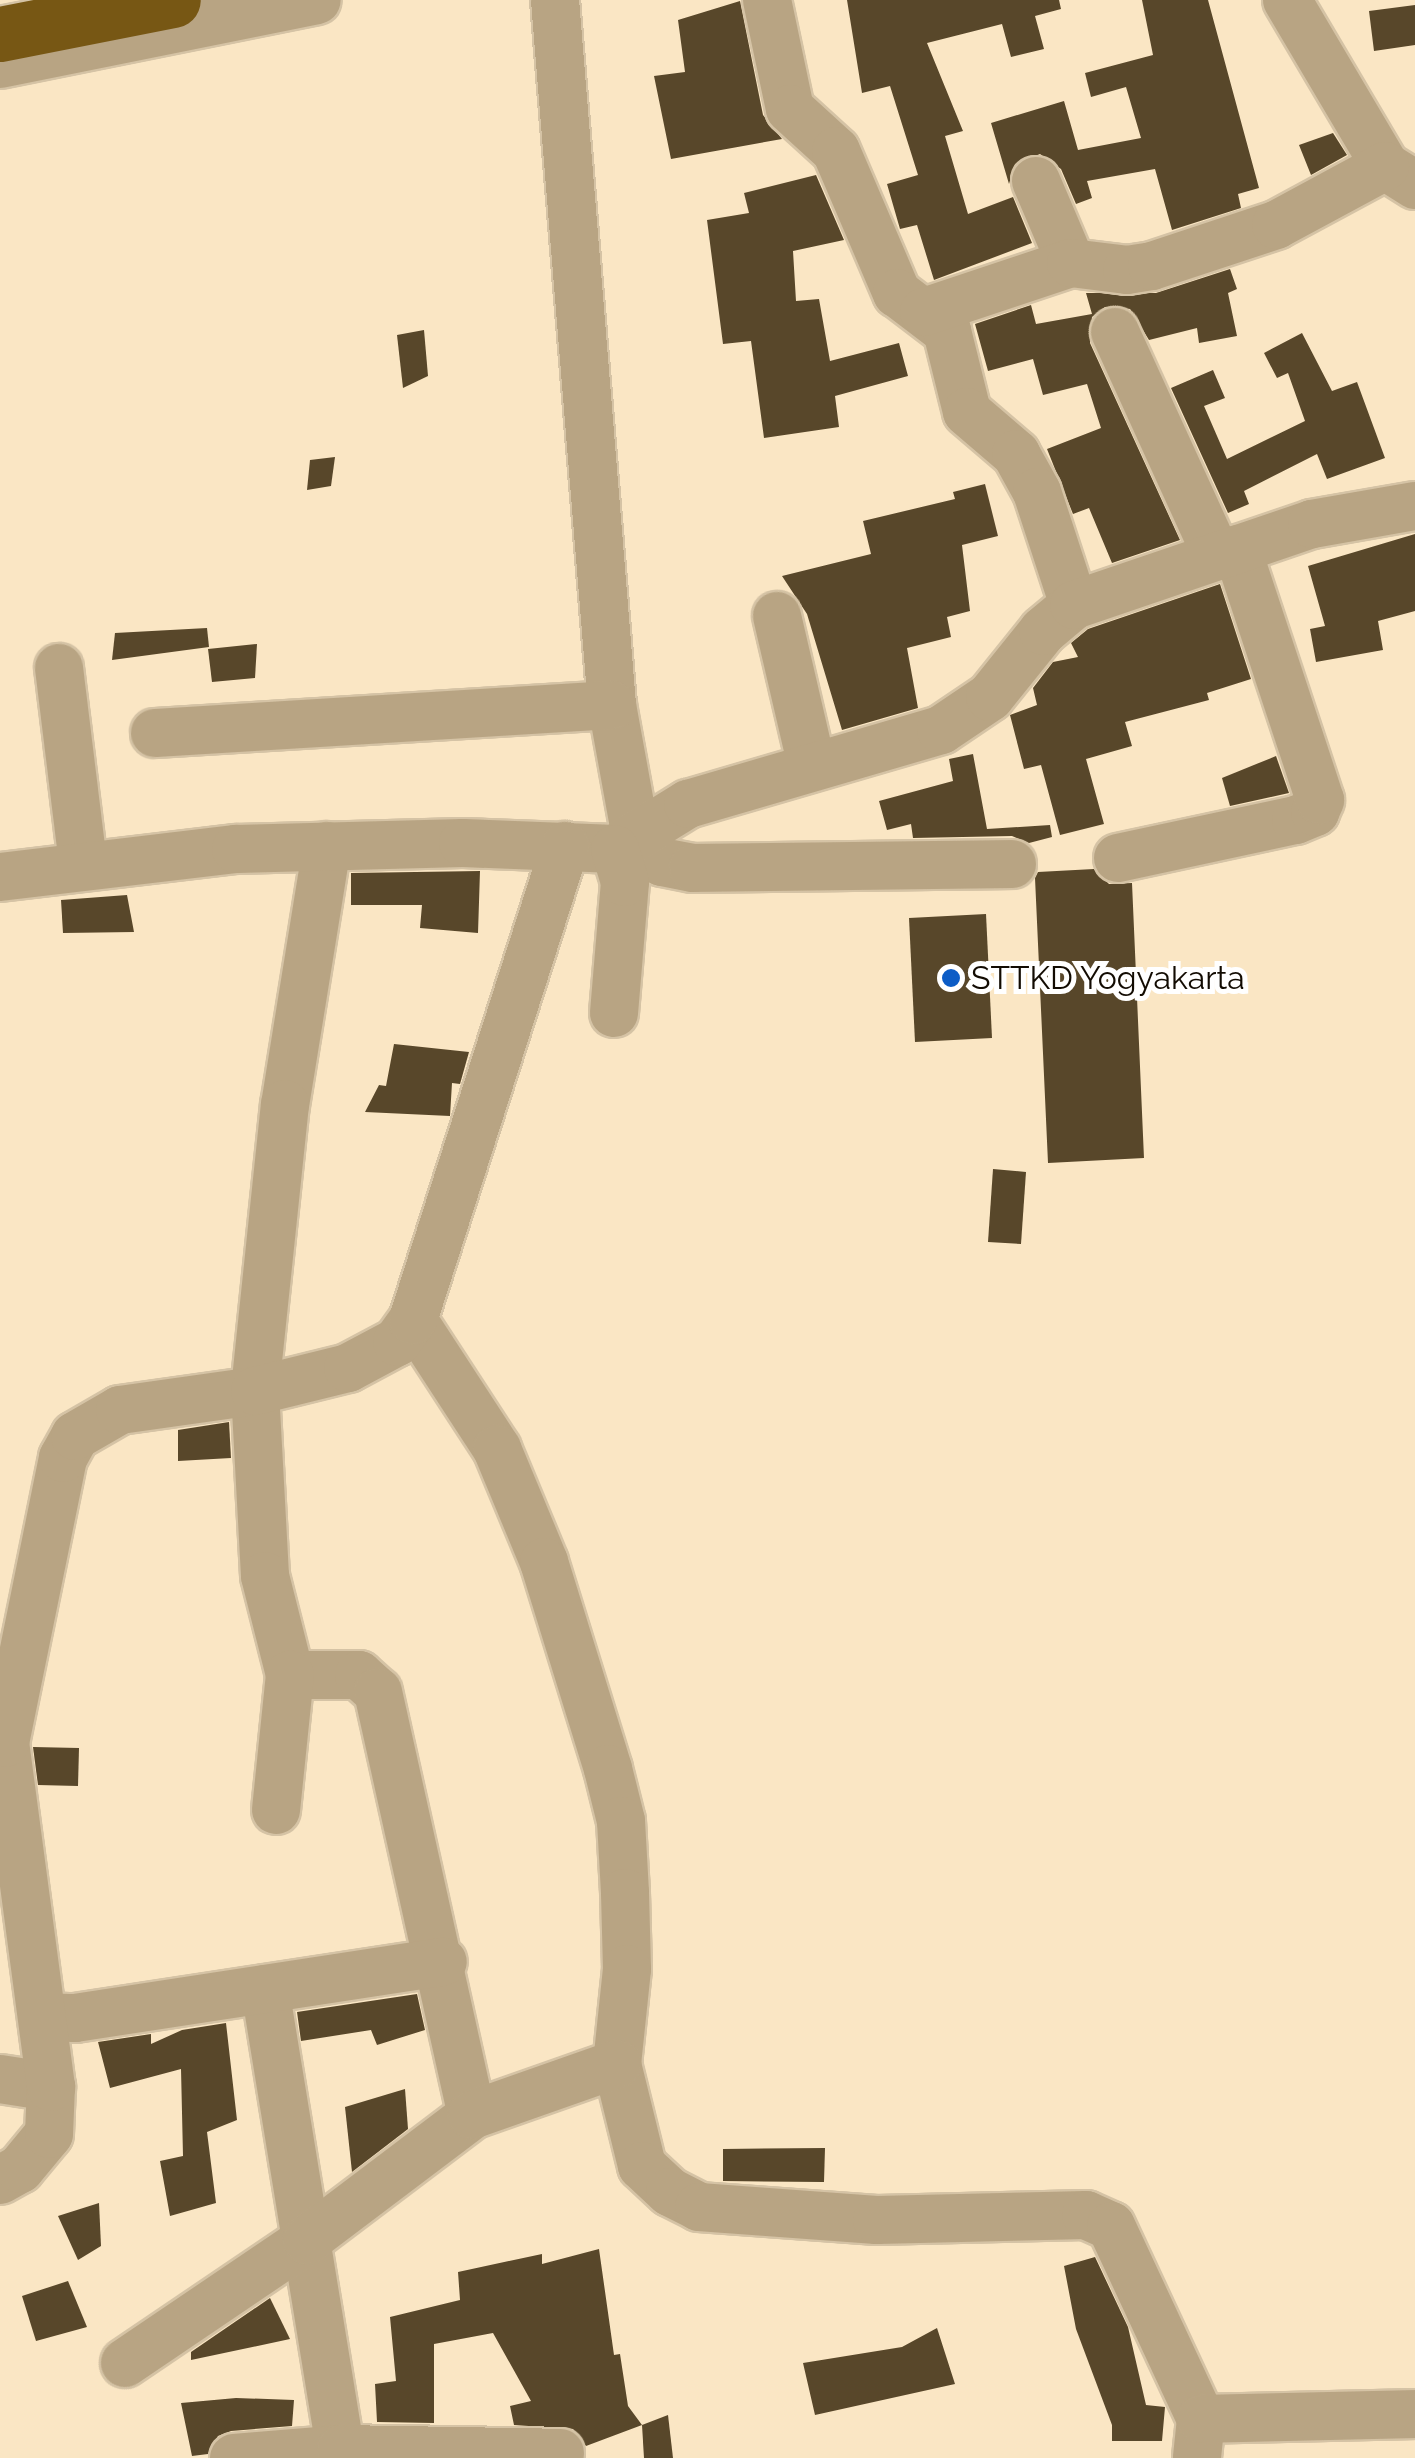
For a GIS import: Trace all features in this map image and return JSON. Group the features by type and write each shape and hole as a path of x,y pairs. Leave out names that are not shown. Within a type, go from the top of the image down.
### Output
{"highway":[{"path":"0,34 173,0"}],"street":[{"path":"0,64 317,0"},
{"path":"556,0 625,843 614,1013"},
{"path":"767,0 790,109 836,151 897,294 941,321 955,346 957,388 967,412 1016,454 1036,492 1074,605"},
{"path":"924,312 1071,263 1126,270 1152,266 1276,224 1400,175 1287,0"},
{"path":"1036,180 1071,263"},
{"path":"1114,332 1227,553 1320,800 1314,812 1296,820 1118,858"},
{"path":"0,877 83,864 327,846 625,843 688,804 941,730 971,713 1074,605 1312,524 1415,506"},
{"path":"777,616 812,766"},
{"path":"59,668 83,864"},
{"path":"155,733 612,705"},
{"path":"625,843 662,862 693,868 1012,864"},
{"path":"276,1810 290,1675 265,1576 255,1390 287,1088 327,846"},
{"path":"0,2180 41,2150 49,2134 51,2086 26,1986 3,1742 63,1458 75,1436 120,1410 255,1390 372,1357 397,1342 413,1320 565,846"},
{"path":"413,1320 497,1449 544,1562 608,1768 620,1821 626,1893 627,1970 617,2064 642,2166 670,2192 699,2207 877,2220 1086,2214 1112,2226 1199,2439 1415,2414"},
{"path":"290,1675 360,1675 378,1692 443,1962 472,2114"},
{"path":"26,1986 74,2018 443,1962"},
{"path":"266,1989 342,2454"},
{"path":"125,2363 307,2240 472,2114 617,2064"},
{"path":"0,2079 51,2086"},
{"path":"234,2458 560,2453"}],"building":[{"path":"847,0 1059,0 1061,9 1035,16 1044,49 1011,57 1002,24 927,43 963,131 945,136 968,214 1013,197 1032,243 934,280 917,225 900,229 887,184 918,175 890,86 862,93"},
{"path":"1142,0 1208,0 1259,188 1238,194 1241,208 1172,230 1155,169 1087,181 1092,198 1076,204 1061,169 1040,154 1015,164 1009,184 991,123 1064,101 1078,150 1141,138 1126,87 1091,97 1085,73 1153,55"},
{"path":"740,1 763,115 782,139 671,159 654,76 685,72 678,20"},
{"path":"1415,5 1415,45 1374,51 1369,11"},
{"path":"1333,133 1347,155 1311,175 1299,145"},
{"path":"816,175 844,240 793,251 796,301 819,299 830,361 899,343 908,376 835,396 839,427 764,438 751,341 723,344 707,220 749,213 744,193"},
{"path":"1230,269 1237,289 1228,293 1237,336 1199,343 1197,328 1149,340 1130,309 1105,307 1092,317 1090,343 1180,540 1112,563 1089,508 1073,514 1047,449 1101,428 1087,384 1043,395 1033,359 988,371 975,324 1031,305 1036,324 1092,314 1086,293 1156,293"},
{"path":"424,330 428,376 403,388 397,335"},
{"path":"1302,333 1332,391 1357,382 1385,458 1327,479 1317,454 1244,491 1249,504 1228,513 1171,388 1213,370 1225,398 1204,406 1227,459 1305,421 1288,373 1277,378 1264,353"},
{"path":"335,457 331,486 307,490 310,460"},
{"path":"985,484 998,536 962,545 970,611 947,617 951,637 907,648 918,708 842,730 807,614 782,576 871,554 863,521 955,499 953,492"},
{"path":"1415,534 1415,611 1378,621 1383,650 1316,662 1310,629 1325,626 1308,566"},
{"path":"1220,584 1251,679 1207,693 1209,700 1125,722 1132,746 1086,759 1104,824 1060,835 1041,765 1024,769 1010,715 1037,705 1033,688 1053,662 1078,657 1071,643 1088,629"},
{"path":"207,628 209,647 112,660 115,633"},
{"path":"257,644 255,678 212,682 208,649"},
{"path":"973,754 987,829 1050,825 1052,837 1029,843 1012,836 913,838 911,824 887,830 879,801 953,781 949,759"},
{"path":"1276,756 1289,793 1230,806 1222,778"},
{"path":"1094,869 1109,884 1132,883 1144,1158 1048,1163 1035,878 1038,872"},
{"path":"480,871 478,933 420,928 422,905 351,905 351,873"},
{"path":"127,895 134,932 63,933 61,900"},
{"name":"STTKD Yogyakarta","path":"986,914 992,1038 915,1042 909,918"},
{"path":"394,1044 469,1052 460,1084 452,1083 450,1116 365,1112 379,1085 386,1086"},
{"path":"993,1169 1026,1172 1021,1244 988,1242"},
{"path":"229,1422 231,1458 178,1461 178,1430"},
{"path":"33,1747 79,1748 78,1786 38,1785"},
{"path":"417,1994 425,2030 377,2045 371,2030 301,2041 297,2012"},
{"path":"226,2023 237,2120 207,2132 216,2203 170,2216 160,2161 183,2156 181,2069 110,2088 98,2042 151,2034 151,2044 182,2030"},
{"path":"405,2089 408,2129 352,2172 345,2107"},
{"path":"825,2148 824,2182 723,2181 723,2149"},
{"path":"99,2203 101,2246 78,2260 58,2216"},
{"path":"599,2249 614,2355 620,2354 628,2406 642,2425 586,2446 573,2429 514,2425 510,2406 531,2401 493,2333 434,2344 434,2423 377,2422 375,2384 396,2381 390,2317 460,2300 458,2272 542,2254 542,2264"},
{"path":"1095,2257 1128,2327 1146,2405 1165,2407 1162,2441 1112,2441 1112,2425 1076,2329 1064,2266"},
{"path":"68,2281 87,2327 36,2341 22,2296"},
{"path":"270,2298 290,2339 191,2360 191,2352"},
{"path":"937,2328 955,2384 815,2415 803,2363 902,2347"},
{"path":"236,2398 294,2400 292,2426 231,2431 218,2436 208,2454 192,2456 181,2403"},
{"path":"668,2415 673,2458 644,2458 642,2425"}],"place":[{"name":"STTKD Yogyakarta","path":"951,978"}]}
